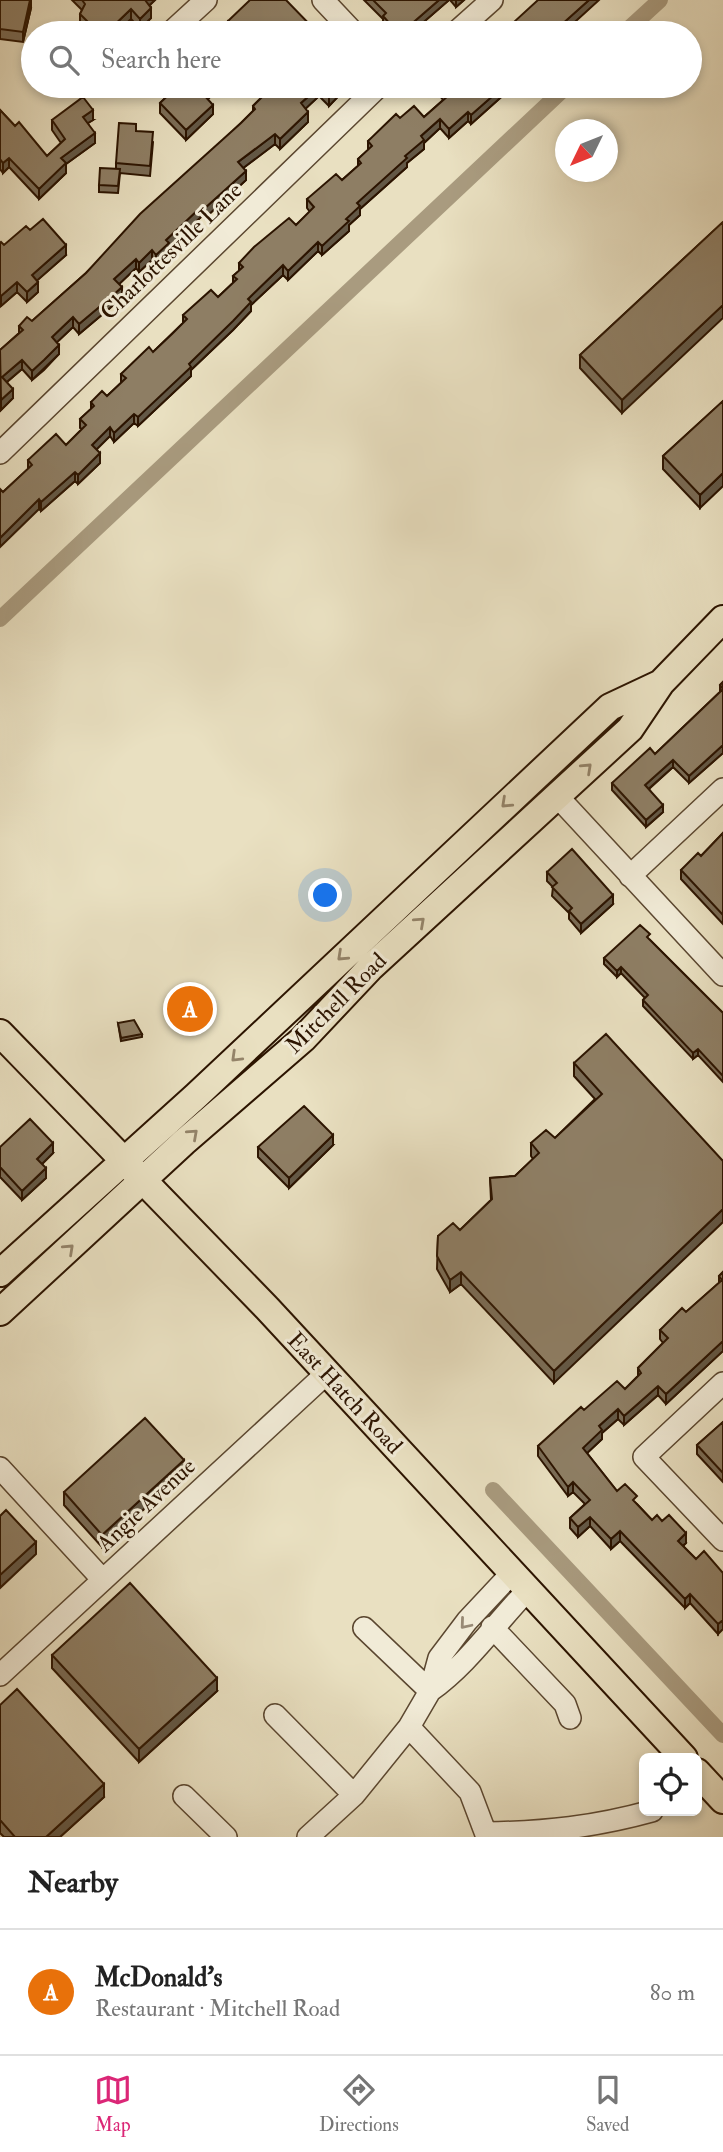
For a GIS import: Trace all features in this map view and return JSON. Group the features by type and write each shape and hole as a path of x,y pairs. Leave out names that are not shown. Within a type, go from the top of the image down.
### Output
{"main road":[{"name":"Mitchell Road","path":"0,1312 303,1040 370,968 630,729 661,683 723,619"},
{"name":"Mitchell Road","path":"0,1273 197,1096 610,707 661,683"},
{"name":"East Hatch Road","path":"0,1033 327,1373 679,1753"},
{"path":"702,1777 723,1800"}],"street":[{"path":"183,21 206,0"},
{"path":"323,0 343,21"},
{"path":"468,21 492,0"},
{"name":"Charlottesville Lane","path":"0,453 367,98"},
{"path":"630,876 723,789"},
{"path":"557,796 723,975"},
{"name":"Angie Avenue","path":"0,1675 327,1373"},
{"path":"723,1383 644,1457 723,1540"},
{"path":"0,1468 103,1580"},
{"path":"430,1691 456,1672 492,1627 519,1582"},
{"path":"309,1837 354,1794 409,1727 430,1691 439,1658 467,1622 519,1582"},
{"path":"492,1627 565,1704 570,1718"},
{"path":"364,1628 430,1691"},
{"path":"275,1715 354,1794"},
{"path":"409,1727 470,1791 487,1835 556,1831 605,1824 639,1815"},
{"path":"184,1796 226,1837"}],"building":[{"path":"0,0 30,0 25,21 21,21 21,32 0,29"},
{"path":"82,0 145,0 151,8 140,19 131,9 118,21 87,21 80,14 85,4"},
{"path":"250,0 286,0 306,21 228,21"},
{"path":"373,0 439,0 415,21 387,21 383,16 386,13"},
{"path":"538,0 589,0 565,21 515,21"},
{"path":"84,98 93,110 83,117 95,133 61,158 66,163 39,189 9,158 3,163 0,159 0,110 15,126 19,122 47,156 65,139 52,120"},
{"path":"165,98 207,98 213,105 186,130 160,103"},
{"path":"261,98 307,98 301,103 308,112 280,139 275,134 238,162 246,171 205,208 202,206 166,240 169,243 156,255 152,250 139,263 136,259 114,279 122,287 110,298 79,324 73,317 52,337 59,345 32,371 22,360 2,377 13,389 1,400 0,350 23,330 19,326 27,317 32,321 86,273 140,214 255,109 253,106"},
{"path":"446,98 490,98 471,115 468,112 449,129 440,119 421,136 424,140 405,156 407,158 357,203 360,206 346,219 349,221 322,246 318,242 288,271 283,265 248,299 251,302 233,321 189,364 191,367 138,417 134,414 114,433 110,427 92,445 100,453 78,475 75,472 41,502 39,499 0,538 0,489 3,492 32,465 28,460 56,434 66,445 86,425 80,419 94,406 91,402 102,391 107,396 126,378 121,374 149,347 153,352 187,319 183,315 211,290 218,297 237,279 233,276 243,267 239,263 254,247 289,218 296,225 314,207 307,199 336,174 342,180 361,163 358,159 372,146 368,141 396,114 400,118 414,106 424,117"},
{"path":"119,123 136,124 136,131 153,132 150,166 116,163"},
{"path":"100,168 120,169 118,186 99,185"},
{"path":"43,219 66,245 32,275 38,282 27,292 17,282 1,296 0,243 4,245 26,226 30,230"},
{"path":"723,222 723,305 622,400 580,355"},
{"path":"723,401 723,473 700,495 663,456"},
{"path":"723,689 723,745 689,776 673,760 645,785 663,805 646,820 612,783 650,748 655,754"},
{"path":"723,833 723,915 681,870 698,853 701,856"},
{"path":"572,849 613,895 581,924 569,911 572,908 552,887 557,883 547,872"},
{"path":"640,925 650,934 647,937 723,1013 723,1076 698,1049 693,1053 643,1000 648,995 621,967 617,971 604,958"},
{"path":"134,1020 142,1034 121,1038 118,1023"},
{"path":"606,1034 723,1161 723,1209 554,1371 461,1272 450,1280 437,1256 438,1236 453,1223 460,1230 492,1199 490,1178 515,1176 539,1153 531,1143 546,1130 555,1138 602,1094 574,1063"},
{"path":"304,1106 333,1135 289,1178 258,1147"},
{"path":"30,1119 53,1143 37,1159 46,1168 22,1191 0,1167 0,1147"},
{"path":"723,1272 723,1341 666,1394 658,1386 624,1416 618,1409 599,1426 602,1430 583,1448 617,1491 625,1484 637,1496 633,1500 652,1520 657,1515 662,1521 669,1515 686,1533 678,1541 696,1559 704,1551 723,1573 723,1620 718,1624 690,1594 685,1599 620,1531 611,1539 590,1517 578,1527 570,1518 590,1500 573,1482 568,1487 538,1446 581,1407 584,1410 617,1381 625,1389 641,1373 638,1368 668,1338 660,1330 682,1308 686,1312 722,1280 719,1276"},
{"path":"145,1418 184,1460 102,1535 64,1492"},
{"path":"723,1422 723,1473 697,1445"},
{"path":"6,1510 36,1542 0,1575 0,1516"},
{"path":"130,1583 217,1678 139,1749 52,1655"},
{"path":"17,1689 104,1784 46,1837 15,1837 0,1820 0,1705"}],"waterway":[{"path":"637,21 660,0"},
{"path":"0,619 554,98"},
{"path":"493,1490 723,1735"}],"place":[{"name":"McDonald's","path":"190,1009"}]}
